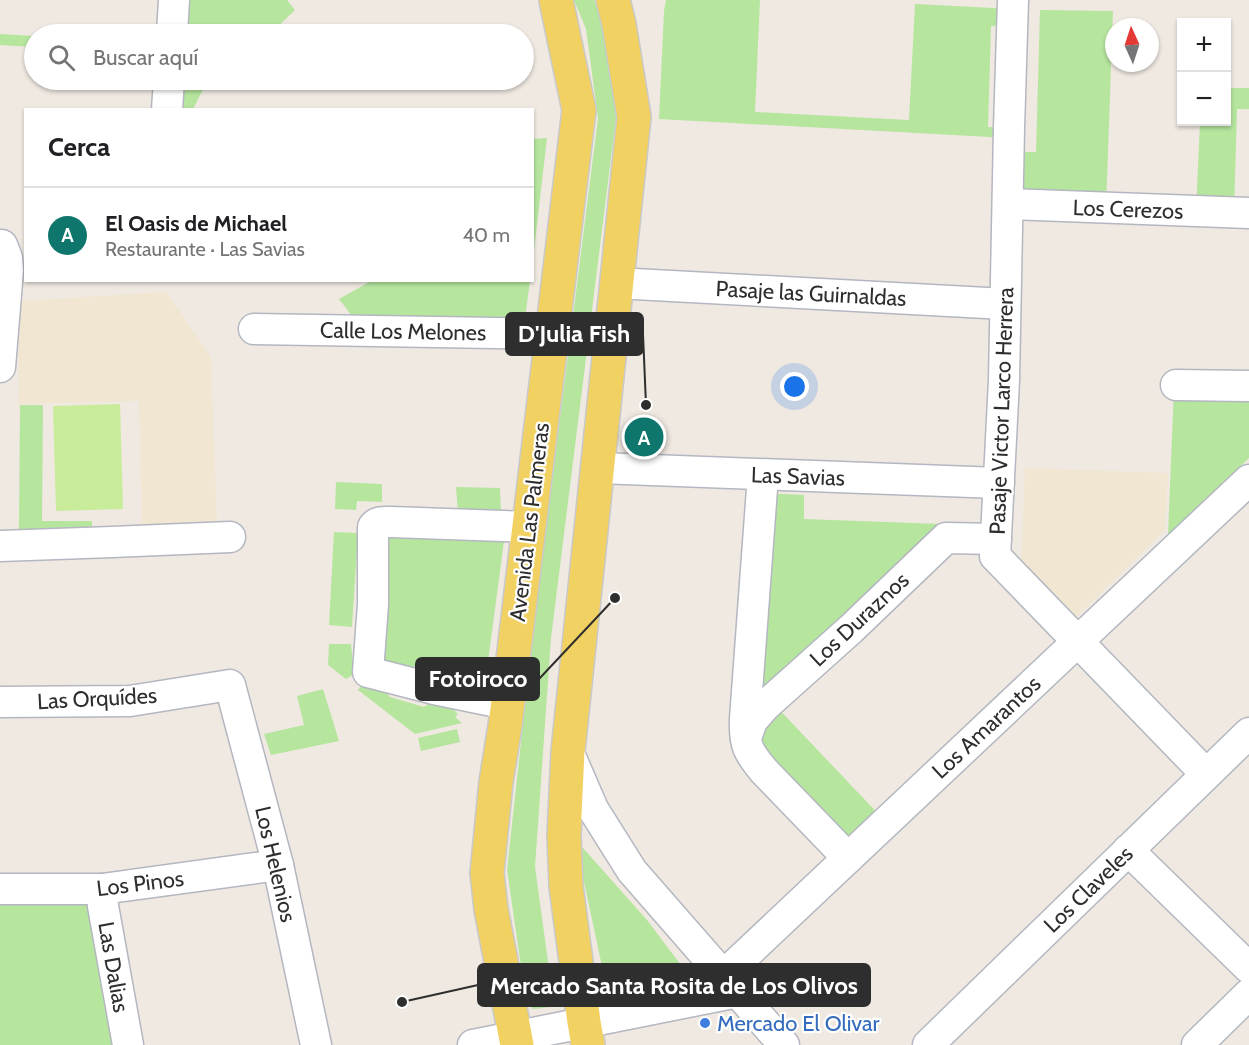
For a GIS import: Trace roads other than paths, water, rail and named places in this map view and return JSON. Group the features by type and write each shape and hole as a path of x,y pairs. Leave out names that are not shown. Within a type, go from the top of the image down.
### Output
{"main road":[{"name":"Avenida Las Palmeras","path":"517,1041 491,909 488,873 496,782 579,110 556,0"},
{"path":"586,1034 566,886 564,837 568,751 634,117 621,8"}],"street":[{"path":"173,24 174,0"},
{"name":"Pasaje Victor Larco Herrera","path":"1013,0 1004,380 995,556 1206,774"},
{"path":"167,108 168,90"},
{"name":"Los Cerezos","path":"1008,204 1249,213"},
{"path":"0,245 7,258 8,270 0,367"},
{"name":"Pasaje las Guirnaldas","path":"616,283 1005,304"},
{"name":"Calle Los Melones","path":"254,329 552,334"},
{"path":"1176,385 1249,386"},
{"name":"Las Savias","path":"598,468 999,483"},
{"path":"763,475 745,741 752,757 764,771 848,858"},
{"name":"Los Amarantos","path":"731,983 848,858 1249,480"},
{"path":"507,704 368,672 373,603 373,527 375,524 392,522 529,527"},
{"path":"0,546 230,537"},
{"name":"Los Duraznos","path":"745,741 752,721 765,706 851,629 946,538 996,539"},
{"name":"Las Orquídes","path":"0,702 130,701 230,685"},
{"name":"Los Helenios","path":"230,685 278,865 316,1045"},
{"name":"Los Claveles","path":"928,1045 1249,733"},
{"path":"568,751 593,809 632,871 784,1045"},
{"path":"1128,850 1249,968"},
{"name":"Los Pinos","path":"0,889 102,889 278,865"},
{"name":"Las Dalias","path":"102,889 103,906 128,1045"},
{"path":"473,1045 586,1034 731,983"},
{"path":"1197,1045 1249,994"}],"place":[{"name":"D'Julia Fish","path":"646,405"},
{"name":"El Oasis de Michael","path":"644,437"},
{"name":"Fotoiroco","path":"615,598"},
{"name":"Mercado Santa Rosita de Los Olivos","path":"402,1002"},
{"name":"Mercado El Olivar","path":"705,1023"}]}
